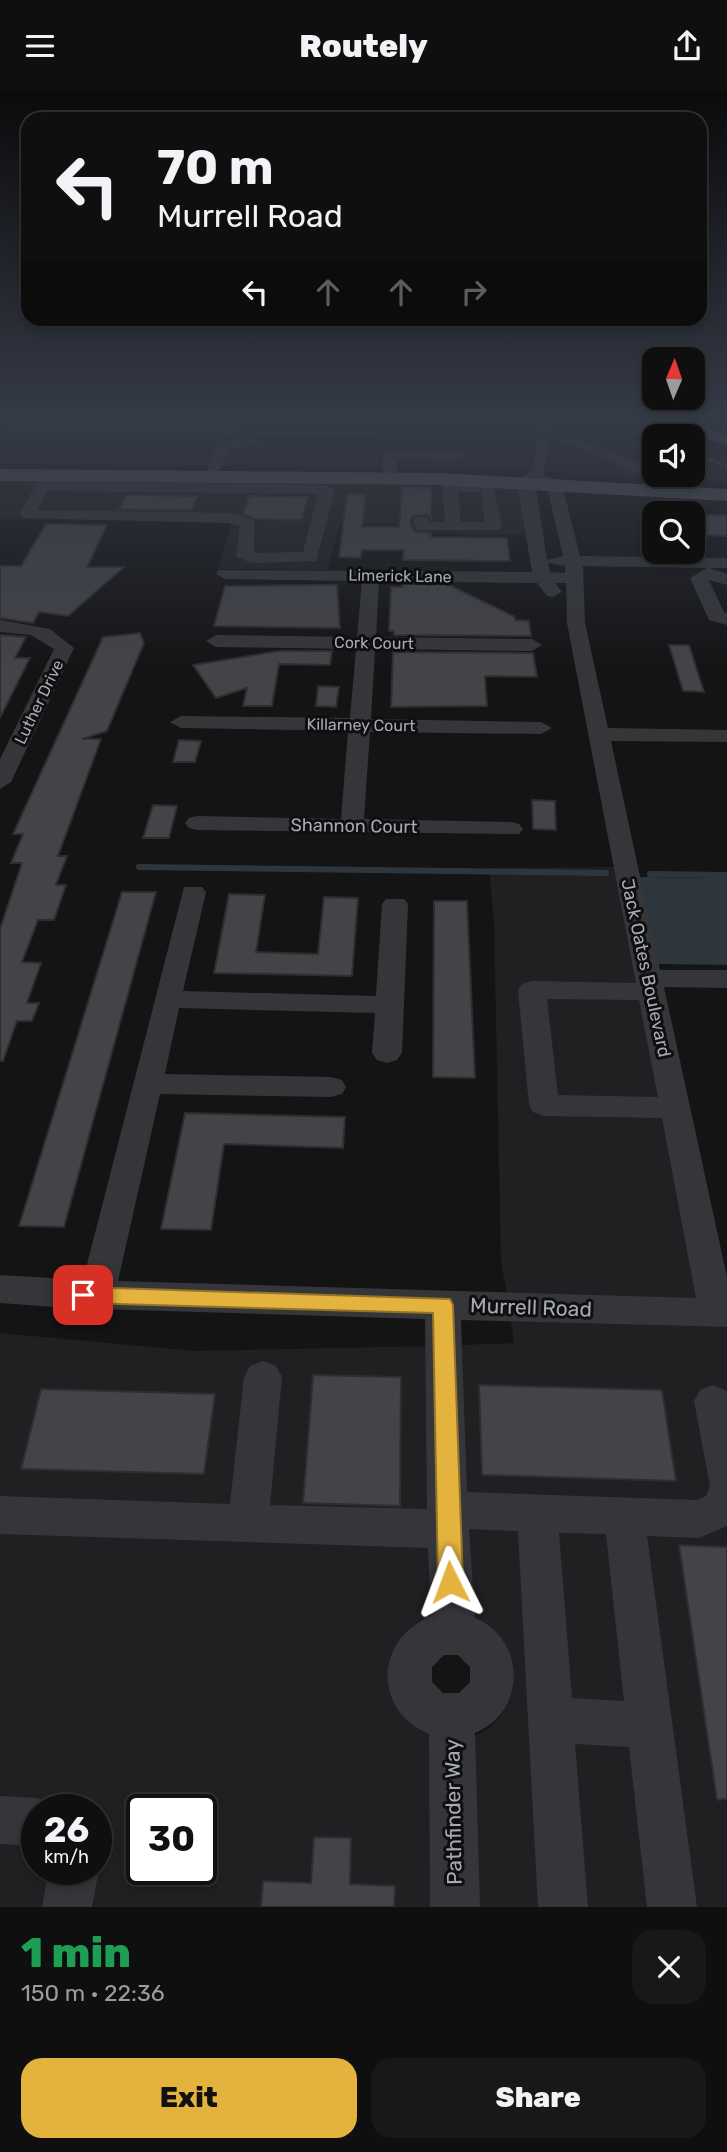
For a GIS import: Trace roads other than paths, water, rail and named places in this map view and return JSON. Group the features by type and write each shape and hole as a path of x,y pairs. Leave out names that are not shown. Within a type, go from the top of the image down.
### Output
{"street":[{"path":"35,501 29,515 229,518 248,523 245,556 251,558 310,557 324,501"},
{"path":"451,501 453,527"},
{"path":"496,501 514,527"},
{"name":"Jack Oates Boulevard","path":"523,501 514,527 576,622"},
{"name":"Jack Oates Boulevard","path":"558,501 574,570 576,622 675,1108 722,1313"},
{"path":"421,520 422,527 564,528"},
{"name":"Limerick Lane","path":"225,574 371,576 541,569 706,568 727,563"},
{"path":"727,580 706,568 699,578 716,616 727,619"},
{"path":"352,825 371,576"},
{"name":"Luther Drive","path":"0,626 22,627 53,635 64,648 0,782"},
{"name":"Cork Court","path":"216,641 532,645"},
{"name":"Killarney Court","path":"181,722 541,728"},
{"path":"599,734 727,736"},
{"name":"Shannon Court","path":"197,823 511,829"},
{"path":"97,1295 193,892"},
{"path":"387,1053 396,904"},
{"path":"675,1108 544,1105 532,990 727,979"},
{"path":"167,999 390,1005"},
{"path":"147,1084 331,1087"},
{"name":"Murrell Road","path":"0,1289 97,1295 722,1313"},
{"path":"443,1305 447,1520 454,1634"},
{"path":"248,1523 263,1377"},
{"path":"713,1401 727,1480"},
{"path":"0,1515 248,1523 447,1520 537,1513 699,1519 720,1509 727,1493"},
{"path":"537,1513 563,1907"},
{"path":"624,1517 672,1907"},
{"name":"Pathfinder Way","path":"454,1634 467,1637 479,1645 493,1670 493,1685 479,1708 466,1716 452,1718 426,1708 411,1685 409,1671 418,1647 428,1639 454,1634"},
{"name":"Pathfinder Way","path":"452,1718 455,1907"},
{"path":"551,1720 649,1725"},
{"path":"0,1820 21,1821"},
{"path":"67,1907 71,1885"}],"waterway":[{"path":"139,867 606,873"},
{"path":"650,874 727,875"}]}
